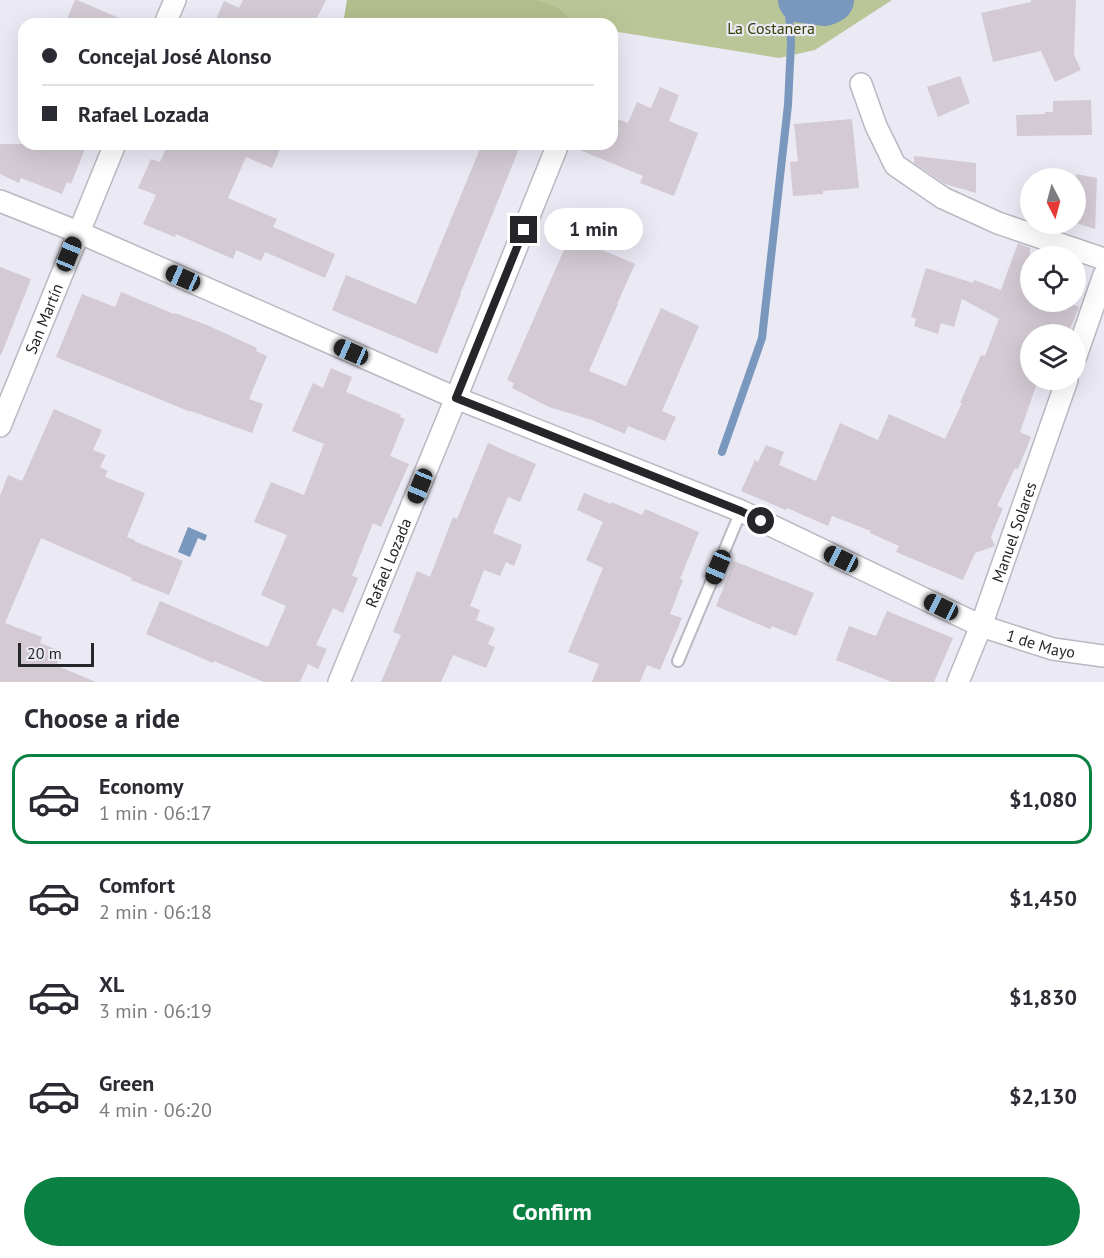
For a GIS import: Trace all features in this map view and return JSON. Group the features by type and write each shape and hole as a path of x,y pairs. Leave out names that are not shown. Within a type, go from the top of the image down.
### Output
{"street":[{"path":"168,18 175,0"},
{"path":"861,84 876,126 895,165 943,198 998,223 1104,259"},
{"name":"San Martín","path":"0,426 112,150"},
{"name":"Rafael Lozada","path":"339,682 556,150"},
{"name":"1 de Mayo","path":"0,201 78,232 456,398 741,511 981,626 1053,649 1104,656"},
{"path":"1086,327 1104,275"},
{"name":"Manuel Solares","path":"958,682 981,626 1064,390"}],"lane":[{"path":"678,662 741,511"}],"green space":[{"path":"347,0 536,0 559,9 568,18 344,18"},
{"name":"La Costanera","path":"448,0 892,0 815,50 779,58 618,32 618,18 536,18 455,4"}],"water":[{"path":"188,527 207,535 205,541 198,538 190,557 178,552"}],"building":[{"path":"77,0 119,18 68,18"},
{"path":"243,0 326,0 317,18 217,18 224,1 239,8"},
{"path":"1031,0 1076,0 1074,55 1081,70 1055,82 1041,51 993,62 981,13 1031,2"},
{"path":"960,76 970,103 938,117 927,87"},
{"path":"660,87 679,95 669,121 698,133 674,196 640,183 643,176 580,150 618,150 618,119 628,123 637,102 651,108"},
{"path":"1091,100 1092,135 1017,136 1016,115 1053,112 1053,101"},
{"path":"852,119 859,188 793,196 790,162 798,161 794,124"},
{"path":"0,144 18,144 18,150 85,150 71,184 67,182 62,194 21,178 19,183 0,174"},
{"path":"165,150 280,150 272,168 246,157 228,198 277,219 273,227 335,254 325,278 265,252 261,261 236,250 233,259 176,234 175,237 143,224 156,195 138,188 151,159 160,162"},
{"path":"480,150 519,150 437,354 332,310 346,275 416,304"},
{"path":"914,156 976,163 976,193 945,184 914,163"},
{"path":"1086,176 1097,178 1095,229 1086,226"},
{"path":"570,236 635,264 589,371 626,386 661,308 699,326 662,411 676,417 665,441 628,426 625,434 592,420 549,407 512,388 514,383 507,380"},
{"path":"1018,243 1025,246 1020,246 1020,312 1077,312 1072,324 1020,324 1020,390 1035,390 1020,432 1031,437 1018,469 1015,468 997,506 1003,508 991,537 995,546 975,553 963,580 896,552 899,546 870,533 871,531 832,516 828,526 741,491 755,460 758,462 766,445 784,452 779,465 816,481 840,423 878,440 889,414 945,439 981,355 985,356 999,319 962,299 954,327 941,323 938,334 914,326 916,319 911,317 926,268 973,283 974,280 1001,290"},
{"path":"0,267 31,279 1,355 0,354"},
{"path":"121,292 207,325 257,348 256,351 267,356 249,399 263,404 252,433 191,412 56,357 82,294 115,307"},
{"path":"331,368 352,377 346,392 401,415 400,417 405,419 390,456 409,464 381,527 373,523 352,576 358,578 343,613 333,608 316,645 327,649 318,669 308,664 300,682 264,682 146,634 160,601 268,647 286,606 261,595 287,535 254,522 271,482 304,495 324,444 292,431 313,383 323,388"},
{"path":"54,409 102,430 93,450 106,455 100,467 108,471 105,477 145,493 127,537 183,561 169,595 41,538 5,623 42,637 40,643 62,652 57,664 60,667 96,682 0,682 0,496 8,475 22,481"},
{"path":"488,443 536,464 520,502 508,497 493,533 522,545 514,566 506,562 500,576 484,570 470,606 480,610 476,620 495,628 488,644 495,647 486,668 453,655 441,682 381,682 401,635 393,632 417,571 430,577 453,517 457,519"},
{"path":"584,493 642,515 645,509 699,532 680,579 683,580 670,614 682,618 660,670 647,665 640,682 592,682 599,664 568,652 603,568 586,560 603,522 577,510"},
{"path":"734,561 814,593 796,636 772,626 770,629 716,606"},
{"path":"887,611 953,638 934,682 892,682 836,660 849,626 876,636"}],"waterway":[{"path":"722,452 762,338 788,105 791,43 788,0"},
{"path":"801,0 825,3 831,0"}],"route":[{"path":"524,230 456,398 761,521"}]}
